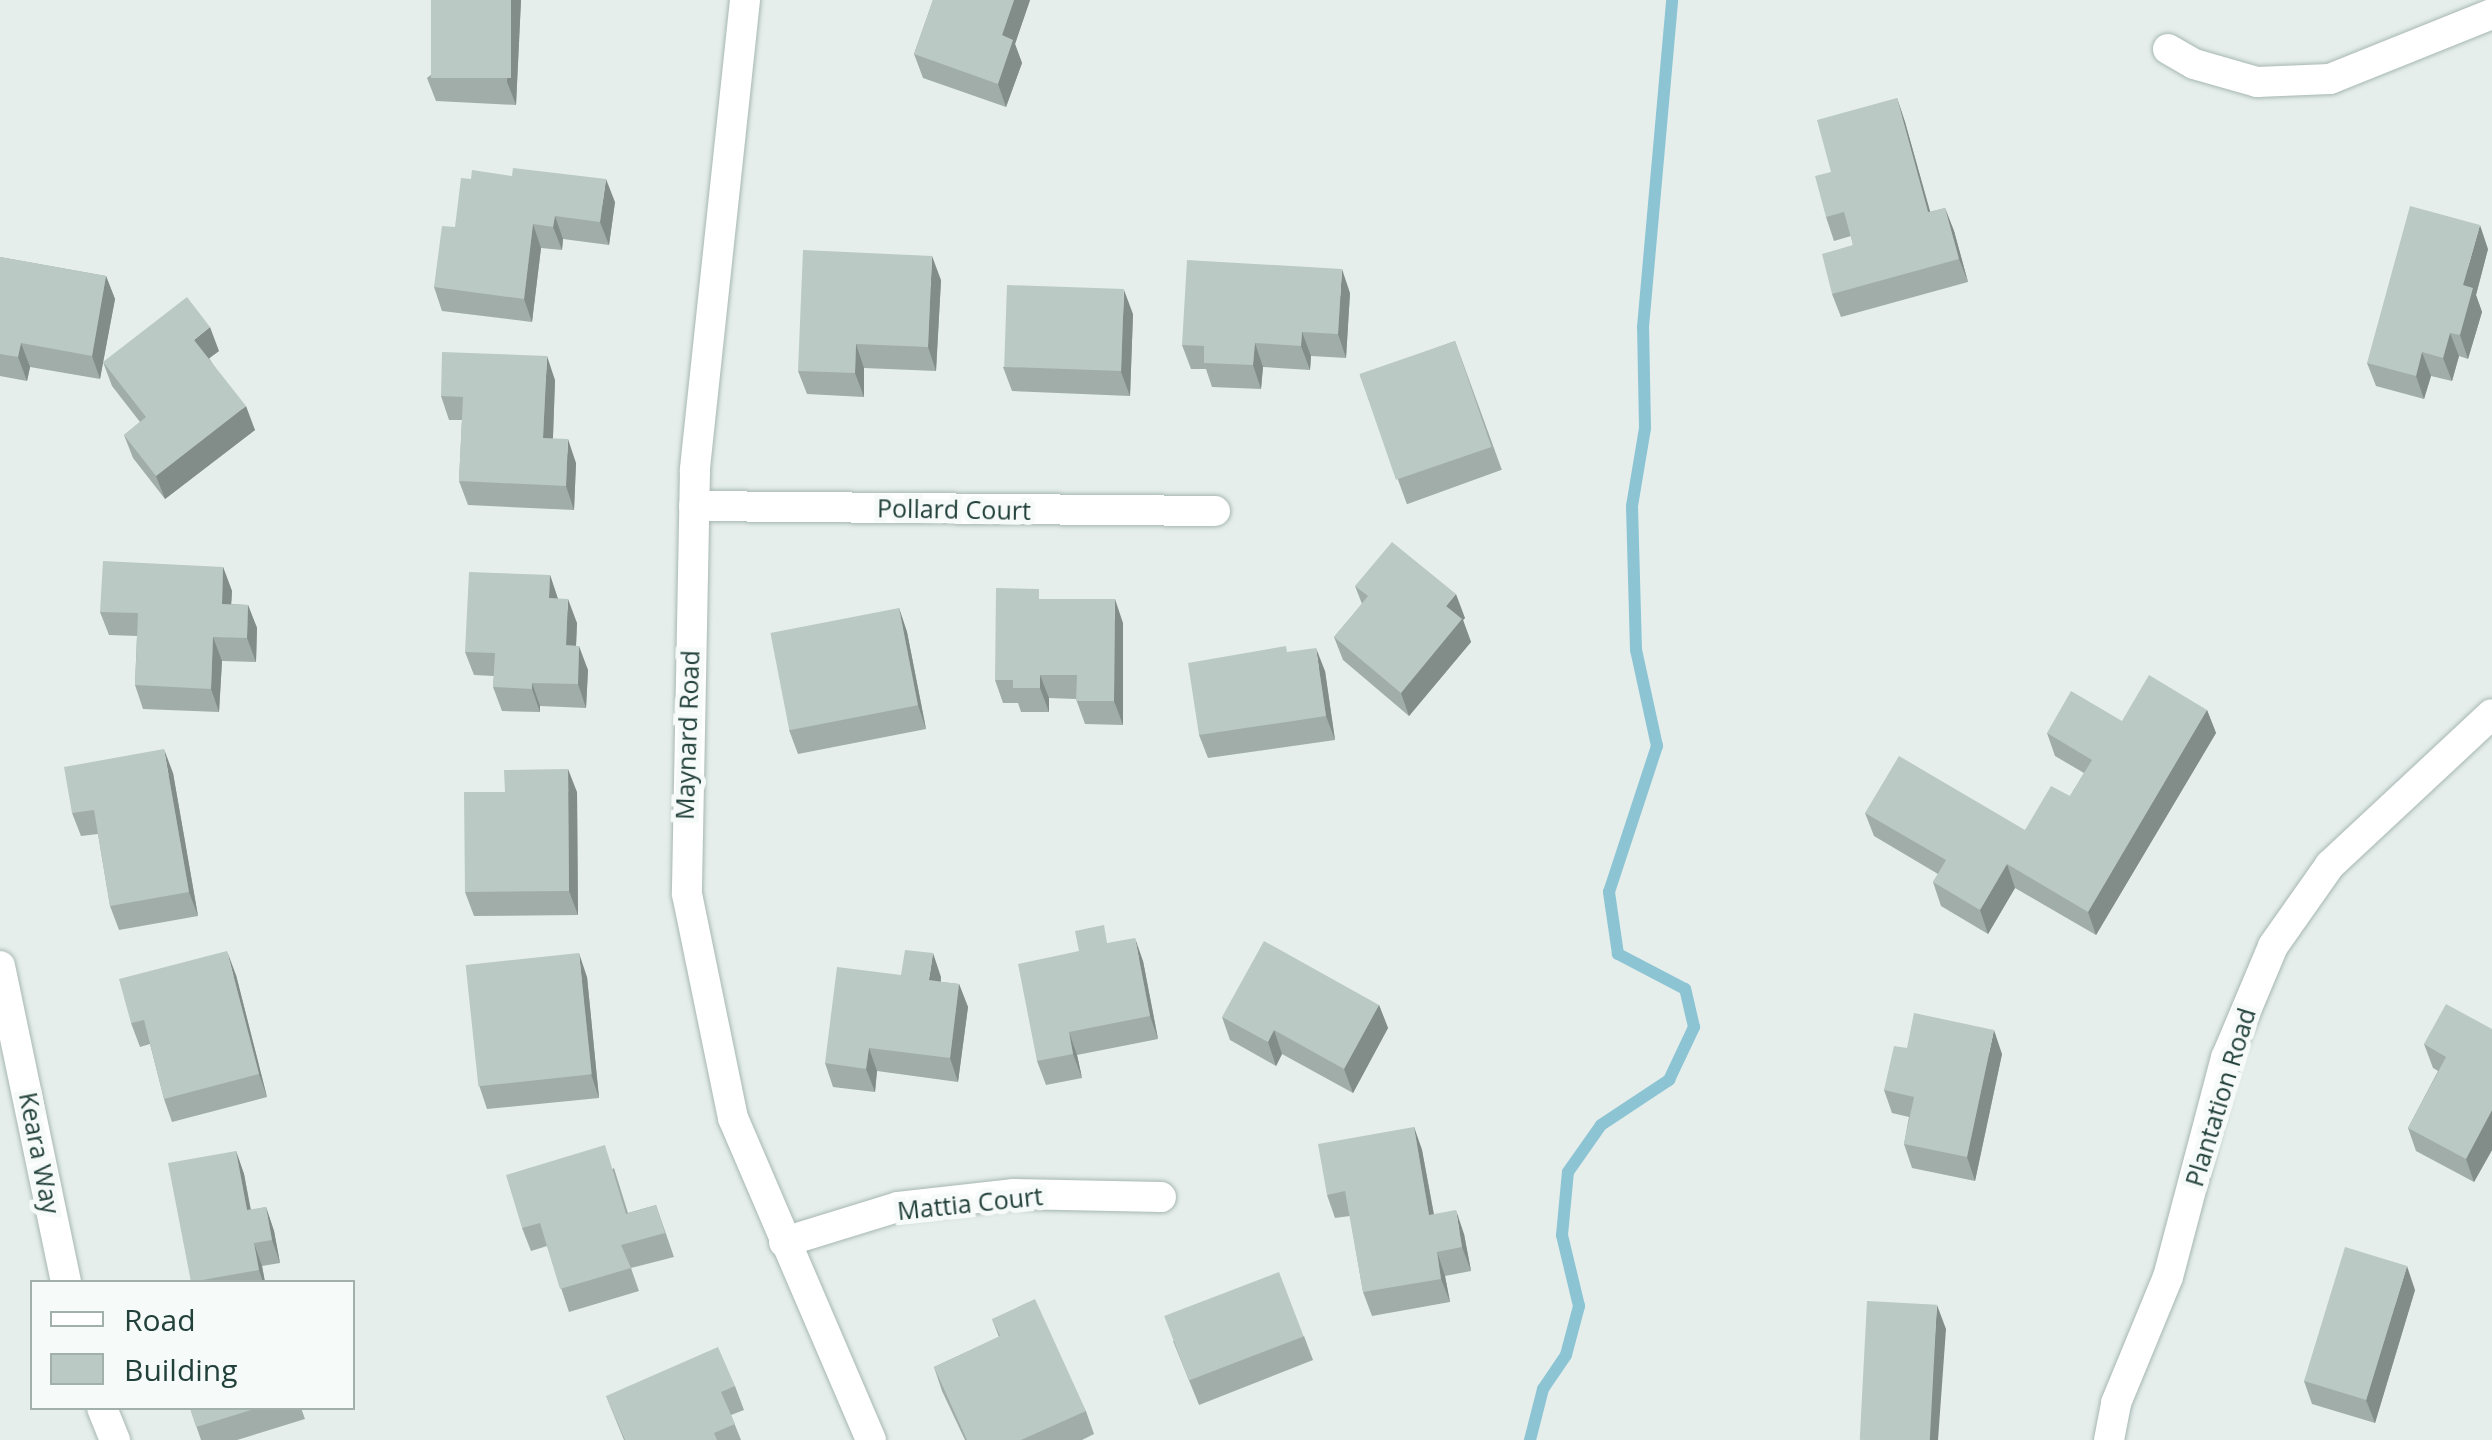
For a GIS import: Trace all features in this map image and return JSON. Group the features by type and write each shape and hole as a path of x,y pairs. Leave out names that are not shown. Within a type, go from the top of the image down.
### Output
{"street":[{"name":"Maynard Road","path":"745,0 694,506 688,894 733,1118 871,1440"},
{"path":"2168,49 2194,64 2257,82 2330,80 2492,14"},
{"name":"Pollard Court","path":"694,506 1215,512"},
{"name":"Plantation Road","path":"2109,1440 2116,1403 2168,1277 2226,1058 2273,946 2330,864 2492,714"},
{"name":"Keara Way","path":"0,966 66,1280"},
{"name":"Mattia Court","path":"784,1242 898,1207 1014,1194 1161,1196"},
{"path":"103,1410 115,1440"}],"building":[{"path":"431,0 511,0 511,78 431,78"},
{"path":"933,0 1014,0 1002,35 1013,40 998,84 914,54"},
{"path":"1897,98 1928,212 1945,208 1959,259 1832,294 1822,254 1853,245 1844,212 1826,217 1815,176 1831,172 1817,120"},
{"path":"513,168 606,179 600,222 555,216 553,227 533,224 524,299 434,287 442,226 455,227 461,178 471,179 472,170 512,176"},
{"path":"2410,206 2480,225 2463,285 2473,288 2460,335 2450,333 2443,358 2422,352 2416,376 2367,363"},
{"path":"803,250 932,256 928,347 856,344 855,373 798,371"},
{"path":"0,257 106,276 92,356 21,343 18,357 0,354"},
{"path":"1187,260 1342,269 1338,334 1302,332 1301,346 1255,343 1253,365 1204,363 1204,346 1182,345"},
{"path":"1007,285 1124,289 1121,371 1004,367"},
{"path":"187,297 210,327 194,340 246,406 156,476 124,435 146,417 103,362"},
{"path":"1455,341 1491,447 1396,480 1360,374"},
{"path":"442,352 547,356 543,438 568,439 566,486 459,481 463,397 441,396"},
{"path":"1392,542 1456,594 1446,606 1462,619 1401,693 1334,637 1368,596 1355,586"},
{"path":"103,561 223,567 222,604 248,605 247,638 213,637 211,689 135,685 138,613 100,612"},
{"path":"469,572 550,575 549,598 568,599 566,645 579,646 578,684 532,683 532,689 493,687 495,653 465,652"},
{"path":"996,588 1039,589 1039,599 1115,599 1114,701 1076,701 1077,675 1040,675 1040,688 1013,688 1013,680 995,680"},
{"path":"899,608 918,705 789,730 770,633"},
{"path":"1286,646 1287,652 1316,648 1326,716 1199,735 1188,663"},
{"path":"2149,675 2207,710 2088,912 2007,864 1980,910 1933,882 1946,860 1865,813 1899,756 2025,830 2051,786 2070,796 2092,760 2047,733 2071,691 2122,721"},
{"path":"164,749 189,892 110,906 94,810 72,813 64,767"},
{"path":"568,769 569,891 465,892 464,792 505,792 504,770"},
{"path":"1104,925 1107,943 1135,938 1150,1016 1069,1032 1073,1054 1037,1061 1018,964 1079,951 1075,931"},
{"path":"1264,941 1379,1005 1344,1069 1274,1030 1268,1042 1222,1017"},
{"path":"905,950 933,953 929,980 959,984 950,1058 869,1048 866,1069 825,1063 837,967 901,975"},
{"path":"227,951 259,1074 164,1099 144,1020 131,1023 119,979"},
{"path":"579,953 592,1074 478,1086 466,965"},
{"path":"2446,1004 2492,1029 2492,1110 2466,1159 2408,1128 2446,1057 2424,1044"},
{"path":"1914,1013 1994,1030 1967,1157 1904,1144 1914,1097 1884,1090 1894,1046 1907,1048"},
{"path":"1414,1127 1429,1215 1456,1210 1462,1247 1437,1252 1441,1279 1363,1292 1345,1191 1327,1195 1318,1144"},
{"path":"605,1145 626,1214 656,1205 665,1233 621,1245 631,1268 560,1289 540,1223 522,1228 506,1175"},
{"path":"236,1151 247,1210 266,1207 272,1240 254,1243 259,1270 191,1280 168,1163"},
{"path":"2345,1247 2407,1266 2366,1400 2304,1381"},
{"path":"1279,1272 1304,1336 1189,1380 1164,1316"},
{"path":"1035,1299 1086,1411 1021,1440 967,1440 934,1367 1000,1336 992,1319"},
{"path":"1867,1301 1937,1305 1930,1440 1860,1440"},
{"path":"718,1347 735,1386 721,1392 735,1424 714,1433 717,1440 625,1440 606,1396"},
{"path":"191,1410 251,1410 196,1427"}],"waterway":[{"path":"1530,1440 1543,1389 1566,1355 1579,1306 1562,1235 1568,1172 1601,1125 1669,1080 1694,1027 1685,989 1618,954 1609,892 1657,746 1636,650 1632,506 1645,428 1643,327 1672,0"}]}
